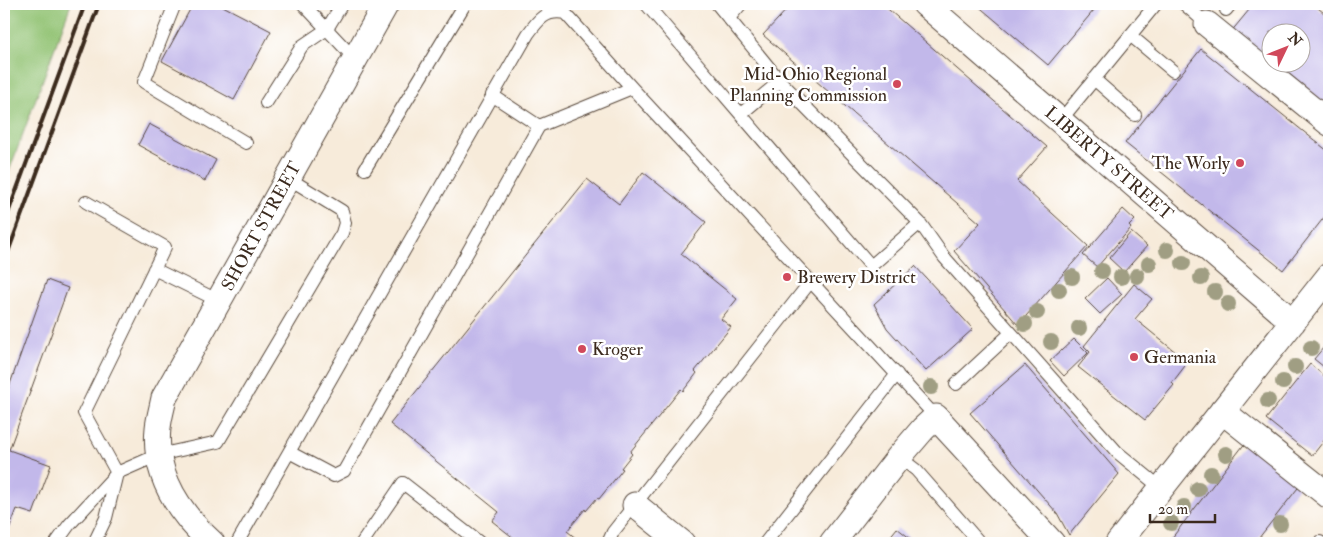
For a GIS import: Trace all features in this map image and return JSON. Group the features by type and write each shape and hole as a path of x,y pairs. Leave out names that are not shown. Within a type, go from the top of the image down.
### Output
{"street":[{"name":"SHORT STREET","path":"212,543 186,517 165,481 158,455 158,428 164,398 386,4"},
{"name":"LIBERTY STREET","path":"932,6 1060,121 1293,322"},
{"path":"1222,12 1329,123"},
{"path":"1118,543 1329,276"},
{"path":"1222,411 1329,496"},
{"path":"832,543 899,457 936,417 1052,543"},
{"path":"635,505 682,543"}],"lane":[{"path":"176,4 144,82 246,143"},
{"path":"303,4 355,59"},
{"path":"266,103 302,46 327,29 342,4"},
{"path":"365,169 466,4"},
{"path":"646,4 871,266 920,222"},
{"path":"717,4 780,81 920,222 944,257 1117,452 1162,488"},
{"path":"729,18 741,4"},
{"path":"1060,121 1156,4"},
{"path":"1184,4 1222,12"},
{"path":"237,543 528,34 539,19 555,11 566,13 632,88 936,417"},
{"path":"1130,35 1173,71"},
{"path":"1094,79 1135,115"},
{"path":"741,114 780,81"},
{"path":"289,452 334,476 344,471 539,126 632,88"},
{"path":"492,95 539,126"},
{"path":"56,543 69,525 117,473 158,455 218,442 342,233 345,223 342,211 288,178"},
{"path":"86,202 165,247 84,414 117,473 106,518 94,543"},
{"path":"154,269 219,301"},
{"path":"608,543 613,532 811,281"},
{"path":"956,384 1011,333"},
{"path":"765,543 897,374"},
{"path":"899,457 916,470 980,543"},
{"path":"362,543 403,483 480,543"}],"green space":[{"path":"4,4 71,4 4,185"}],"building":[{"path":"193,4 219,4 271,31 234,100 162,61"},
{"path":"792,4 882,4 1047,147 1017,181 1088,246 1018,325 954,251 980,223 763,35"},
{"path":"976,4 1099,4 1048,65"},
{"path":"1254,4 1313,4 1329,17 1329,112 1279,72 1310,72 1310,22 1260,22 1260,57 1230,33"},
{"name":"The Worly","path":"1201,49 1329,152 1329,211 1283,270 1125,143"},
{"path":"149,124 216,160 205,181 138,145"},
{"name":"Kroger","path":"643,172 706,222 681,254 737,299 721,319 731,327 695,371 697,373 683,391 681,389 630,452 632,454 621,468 623,469 599,499 597,498 586,511 585,509 567,531 582,543 520,543 492,521 499,512 390,424 587,179 619,204"},
{"path":"1123,209 1135,220 1129,226 1131,228 1097,267 1083,255"},
{"path":"1131,232 1147,246 1124,272 1109,258"},
{"path":"915,266 973,329 926,371 887,328 874,304"},
{"path":"1107,278 1122,294 1100,314 1085,299"},
{"path":"47,280 68,288 9,450 51,465 33,514 17,509 4,543 4,401"},
{"name":"Germania","path":"1134,284 1152,299 1135,319 1188,362 1172,383 1174,385 1145,420 1078,367 1090,352 1084,346"},
{"path":"1074,339 1088,353 1064,376 1050,361"},
{"path":"1329,341 1329,371 1314,359"},
{"path":"1310,364 1329,380 1329,417 1325,423 1329,427 1329,434 1312,456 1266,419"},
{"path":"1025,365 1119,474 1069,535 1057,513 970,413"},
{"path":"1246,442 1301,484 1255,543 1168,543"},
{"path":"897,528 916,543 885,543"}],"railway":[{"path":"4,224 85,4"},
{"path":"4,263 99,4"}],"place":[{"name":"Mid-Ohio Regional Planning Commission","path":"897,84"},
{"name":"The Worly","path":"1240,163"},
{"name":"Brewery District","path":"787,277"},
{"name":"Kroger","path":"582,349"},
{"name":"Germania","path":"1134,357"}]}
